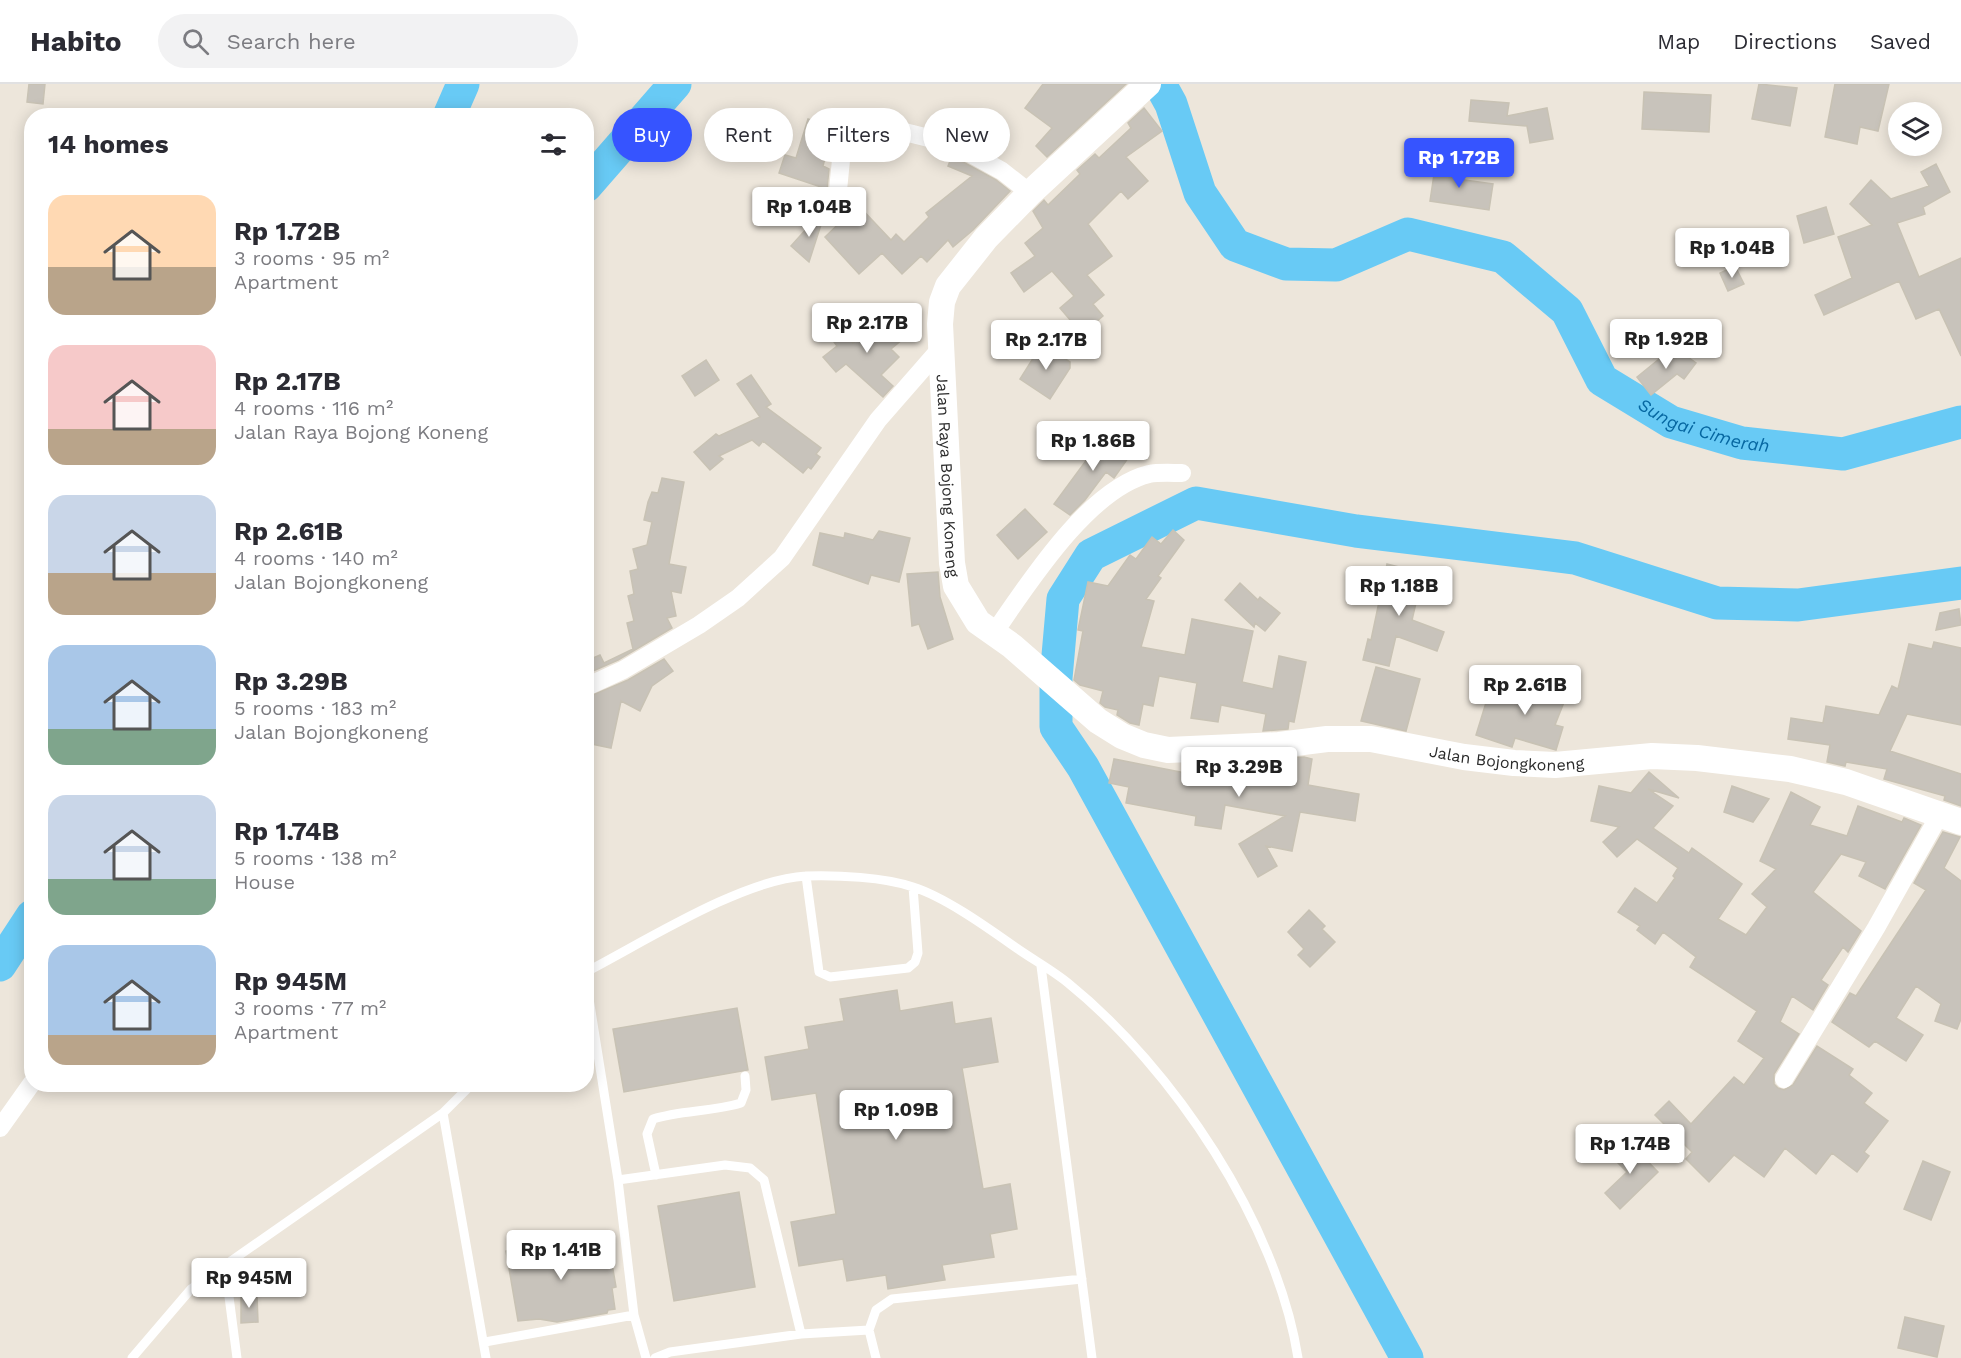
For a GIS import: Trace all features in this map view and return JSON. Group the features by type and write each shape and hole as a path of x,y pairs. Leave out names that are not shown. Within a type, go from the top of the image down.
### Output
{"main road":[{"name":"Jalan Raya Bojong Koneng","path":"1062,688 1003,639 978,622 956,586 952,563 940,349 942,302 948,286 986,238 1030,193 1148,84"},
{"name":"Jalan Bojongkoneng","path":"1062,688 1098,721 1122,736 1144,745 1168,750 1279,745 1327,739 1371,739 1464,757 1514,763 1555,765 1652,756 1697,758 1790,769 1846,782 1950,818"}],"street":[{"path":"838,190 844,130 852,119 953,144 1002,171 1030,193"},
{"path":"594,683 623,670 699,626 738,598 782,558 878,420 940,349"},
{"path":"1003,639 1069,533 1099,503 1124,486 1149,474 1182,473"},
{"path":"1784,1079 1876,928 1950,818"},
{"path":"0,1128 26,1092"}],"lane":[{"path":"806,876 819,972 830,977 908,968 915,962 918,953 913,887"},
{"path":"594,968 724,901 771,880 806,876 867,879 913,887 981,923 1067,982 1121,1032 1163,1081 1230,1178 1257,1228 1294,1336 1298,1358"},
{"path":"1041,966 1092,1358"},
{"path":"594,1030 618,1180 634,1315 646,1358"},
{"path":"656,1175 647,1134 653,1119 672,1113 712,1110 741,1103 746,1090 745,1076"},
{"path":"132,1358 191,1289 443,1113 464,1092"},
{"path":"443,1113 486,1358"},
{"path":"618,1180 725,1165 750,1168 764,1180 801,1334"},
{"path":"225,1266 237,1358"},
{"path":"876,1358 869,1330 876,1310 892,1299 1082,1279"},
{"path":"485,1342 634,1315"},
{"path":"655,1358 670,1352 801,1334 869,1330"}],"building":[{"path":"29,84 45,84 43,104 27,102"},
{"path":"1043,84 1126,84 1047,157 1036,146 1052,128 1025,108"},
{"path":"1759,84 1797,88 1790,126 1752,119"},
{"path":"1835,84 1889,84 1878,131 1860,127 1857,144 1825,137"},
{"path":"1644,92 1711,95 1709,132 1642,129"},
{"path":"1471,100 1509,103 1507,116 1547,108 1553,139 1530,143 1527,126 1469,121"},
{"path":"1144,108 1162,131 1126,157 1148,181 1128,199 1121,191 1088,224 1112,256 1087,275 1104,295 1093,304 1103,316 1082,334 1060,308 1074,296 1052,271 1024,292 1011,273 1035,256 1025,243 1043,228 1033,211 1044,200 1048,205 1080,174 1077,170 1095,154 1099,158 1131,128 1128,123"},
{"path":"805,129 805,162 824,162 823,166 829,169 827,189 779,173 783,162 793,162 793,157 796,158"},
{"path":"1436,161 1459,164 1457,179 1493,184 1489,210 1430,201"},
{"path":"950,162 963,162 996,180 1010,191 973,230 953,247 948,240 927,262 921,256 902,274 882,253 859,274 825,237 858,205 891,240 896,234 904,242 929,217 926,213 972,176 948,166"},
{"path":"1936,164 1950,192 1923,207 1925,214 1897,223 1919,277 1961,258 1961,356 1939,309 1916,319 1899,281 1824,315 1815,295 1852,278 1838,237 1872,225 1850,204 1871,180 1891,199 1929,186 1921,172"},
{"path":"827,206 809,262 791,246"},
{"path":"1826,207 1834,234 1804,243 1797,216"},
{"path":"1735,266 1744,284 1728,291 1720,273"},
{"path":"878,316 903,339 891,349 899,357 881,375 893,386 883,397 846,364 836,372 823,357 837,346 831,338 842,329 853,343"},
{"path":"1042,344 1070,362 1070,368 1050,399 1020,379"},
{"path":"1671,345 1696,363 1684,379 1677,374 1651,395 1637,377 1664,355"},
{"path":"706,360 719,380 695,396 682,376"},
{"path":"751,375 771,404 766,407 821,448 816,454 820,457 811,469 808,467 803,473 763,441 759,446 752,440 719,456 723,459 710,470 694,452 716,434 719,436 760,417 737,384"},
{"path":"1101,431 1131,454 1114,478 1106,472 1085,500 1070,515 1054,504 1088,458 1084,455"},
{"path":"662,478 684,482 669,564 686,567 681,593 671,591 676,616 667,618 672,628 618,660 594,670 594,658 600,655 604,663 633,649 627,623 634,621 628,596 634,594 630,571 638,569 633,549 647,545 652,522 644,520 652,492 658,493"},
{"path":"1025,509 1047,532 1018,559 997,535"},
{"path":"1173,530 1184,540 1158,576 1161,578 1146,599 1154,601 1141,647 1185,655 1192,619 1253,631 1242,682 1273,689 1279,656 1306,662 1294,722 1289,721 1288,729 1263,731 1266,714 1221,705 1218,722 1191,718 1197,683 1159,676 1153,706 1143,704 1139,725 1130,723 1117,715 1118,710 1105,707 1100,703 1103,691 1080,685 1074,680 1083,631 1078,630 1088,582 1108,586 1130,555 1136,559 1152,537 1161,544"},
{"path":"879,531 910,538 899,582 871,575 868,584 813,565 820,533 844,538 845,533 873,540"},
{"path":"1387,564 1423,573 1412,620 1444,632 1437,651 1396,636 1389,666 1363,660 1368,639 1371,640"},
{"path":"938,572 940,597 953,639 928,649 919,624 912,626 907,574"},
{"path":"1240,583 1258,600 1260,597 1280,613 1265,631 1255,623 1254,627 1225,600"},
{"path":"1959,609 1961,625 1936,630 1940,613"},
{"path":"1934,642 1961,648 1961,725 1907,714 1890,751 1961,774 1961,806 1944,800 1945,796 1884,779 1887,769 1846,762 1845,766 1827,762 1830,745 1788,739 1791,718 1823,723 1826,706 1879,715 1892,686 1898,689 1909,644 1932,649"},
{"path":"664,659 673,671 652,686 640,711 621,701 611,748 594,745 594,695 628,680"},
{"path":"1376,667 1420,679 1406,731 1361,721"},
{"path":"1533,675 1568,692 1555,725 1563,727 1556,750 1515,738 1512,747 1476,735 1489,693 1520,702"},
{"path":"1304,757 1312,759 1308,785 1359,794 1355,821 1300,812 1292,851 1266,846 1277,866 1258,877 1239,844 1285,816 1225,805 1221,829 1195,825 1196,816 1126,803 1129,787 1109,783 1114,759 1206,777 1208,763 1248,769 1249,761"},
{"path":"1649,772 1679,798 1648,789 1673,806 1653,828 1689,853 1692,848 1742,884 1718,919 1746,935 1767,907 1752,894 1776,869 1760,861 1791,792 1820,807 1810,825 1847,836 1858,806 1902,822 1904,818 1921,825 1885,889 1859,876 1866,862 1841,854 1813,892 1861,931 1848,952 1843,947 1821,980 1828,985 1813,1010 1792,996 1780,1022 1799,1034 1774,1074 1774,1084 1778,1088 1784,1090 1793,1085 1817,1046 1853,1069 1849,1075 1872,1093 1864,1103 1888,1121 1864,1152 1869,1156 1857,1172 1832,1153 1816,1174 1785,1148 1764,1177 1734,1155 1709,1182 1686,1159 1692,1152 1655,1115 1669,1101 1691,1124 1734,1077 1744,1085 1764,1058 1738,1041 1757,1011 1690,967 1696,957 1663,932 1655,944 1637,930 1640,926 1618,912 1635,888 1657,903 1675,878 1673,876 1678,868 1637,839 1617,857 1603,842 1619,827 1591,821 1599,786 1631,793"},
{"path":"1732,786 1769,799 1753,822 1724,812"},
{"path":"1943,832 1960,837 1944,868 1961,881 1961,1019 1957,1029 1935,1021 1941,1004 1916,986 1896,1018 1923,1035 1906,1061 1875,1041 1869,1047 1832,1022 1850,993 1856,996 1926,890 1914,883"},
{"path":"1309,910 1325,926 1322,929 1335,942 1310,967 1298,955 1304,949 1288,932"},
{"path":"897,990 900,1011 952,1002 955,1024 991,1018 998,1062 962,1068 983,1189 1010,1184 1017,1229 990,1234 994,1257 942,1265 945,1280 888,1289 886,1275 847,1281 843,1259 799,1266 791,1222 836,1214 816,1093 772,1100 765,1057 809,1049 805,1027 844,1021 840,999"},
{"path":"737,1008 748,1070 624,1092 613,1029"},
{"path":"1628,1141 1658,1172 1620,1209 1605,1193 1627,1172 1612,1157"},
{"path":"1923,1161 1950,1172 1931,1220 1904,1209"},
{"path":"739,1192 755,1287 674,1301 658,1206"},
{"path":"578,1237 581,1251 609,1246 616,1287 612,1288 615,1309 608,1310 607,1313 557,1322 539,1319 518,1321 506,1251"},
{"path":"241,1296 257,1296 258,1322 241,1323"},
{"path":"1905,1317 1944,1326 1937,1357 1898,1348"}],"waterway":[{"path":"452,108 463,84"},
{"name":"Sungai Cimerah","path":"594,177 675,84"},
{"name":"Sungai Cimerah","path":"1160,84 1171,104 1200,193 1235,245 1286,264 1336,265 1408,234 1503,257 1567,311 1602,380 1671,422 1742,443 1843,454 1961,422"},
{"path":"1407,1358 1083,767 1056,727 1056,678 1063,599 1091,555 1196,503 1356,531 1575,558 1717,603 1798,605 1961,583"},
{"path":"0,965 24,928"}]}
